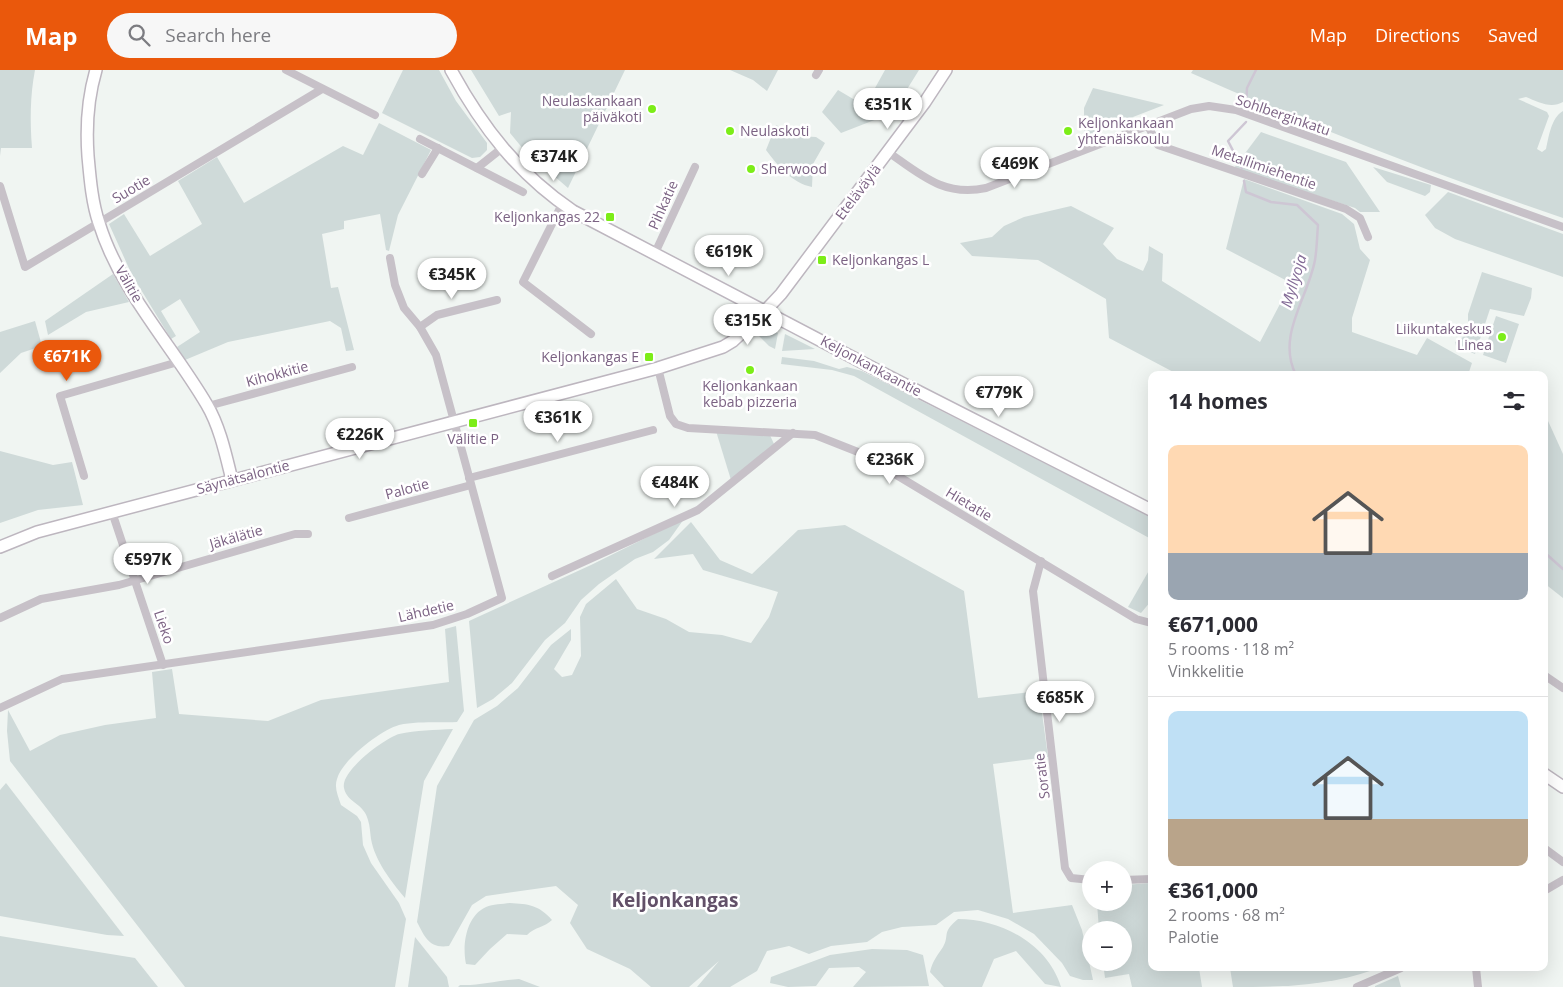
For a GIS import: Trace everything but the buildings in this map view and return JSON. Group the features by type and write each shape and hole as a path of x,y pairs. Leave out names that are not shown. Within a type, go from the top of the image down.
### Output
{"main road":[{"name":"Välitie","path":"96,70 89,102 87,142 89,171 99,223 125,279 208,406 232,480"},
{"name":"Keljonkankaantie","path":"451,70 464,95 501,149 544,191 562,204 1148,508"},
{"name":"Eteläväylä","path":"766,311 782,294 888,152 946,70"},
{"name":"Säynätsalontie","path":"0,547 38,532 658,368 733,342 766,311"},
{"path":"1548,777 1563,787"}],"street":[{"path":"286,70 375,115"},
{"name":"Suotie","path":"0,186 25,267 322,89"},
{"name":"Sohlberginkatu","path":"888,152 946,189 971,191 986,188 1191,109 1209,106 1236,110 1563,227"},
{"name":"Metallimiehentie","path":"1148,126 1158,145 1345,208 1360,218 1368,237"},
{"path":"420,139 523,192"},
{"path":"422,174 438,148"},
{"path":"477,168 501,149"},
{"name":"Pihkatie","path":"655,253 695,167"},
{"path":"562,204 523,282 591,334"},
{"name":"Lähdetie","path":"0,708 62,679 433,625 467,614 502,598 436,355 420,327 404,308 395,285 390,258"},
{"path":"420,327 437,316 497,300"},
{"path":"84,476 60,396 178,362"},
{"name":"Kihokkitie","path":"208,406 352,367"},
{"name":"Hietatie","path":"658,368 670,416 676,424 688,428 815,435 858,452 1136,619 1148,623"},
{"name":"Palotie","path":"349,518 653,430"},
{"path":"552,576 698,510 792,433"},
{"name":"Lieko","path":"112,512 163,664"},
{"name":"Jäkälätie","path":"0,618 41,599 119,585 295,534 308,534"},
{"name":"Soratie","path":"1041,561 1033,591 1065,868 1071,878 1082,879"},
{"path":"1548,678 1563,688"},
{"path":"1548,851 1563,862"},
{"path":"1132,880 1148,879"},
{"path":"1548,889 1563,880"},
{"path":"1382,971 1384,977"},
{"path":"1357,987 1395,971"},
{"path":"1476,971 1478,987"}],"shaded area":[{"path":"0,70 35,70 31,109 32,148 1,148 0,156"},
{"path":"403,70 439,70 456,101 487,143 487,150 480,157 472,158 382,113"},
{"path":"471,70 625,70 568,188 524,150 510,133 511,112 499,116"},
{"path":"730,70 778,70 767,91 753,80"},
{"path":"885,70 919,70 896,107 877,119 841,133 822,112 838,90 865,106"},
{"path":"1193,70 1563,70 1563,102 1549,105 1526,97 1518,99 1547,112 1549,116 1537,149 1542,152 1546,149 1553,123 1563,111 1563,218 1469,185 1329,131 1191,73"},
{"path":"1093,88 1164,105 1084,136 1084,108"},
{"path":"379,123 431,150 398,215 389,251 386,250 380,214 344,221 344,229 322,234 331,288 338,287 354,350 346,351 341,328 330,321 228,342 185,360 177,347 200,332 180,299 161,311 176,336 171,339 132,275 109,224 124,214 150,256 202,224 178,181 217,157 244,203 343,146 363,155"},
{"path":"776,125 799,136 816,137 825,143 813,164 812,187 792,178 766,150"},
{"path":"1261,132 1346,162 1380,212 1360,212 1355,208 1234,168"},
{"path":"1373,167 1431,185 1430,192 1425,196 1387,182"},
{"path":"1244,179 1342,214 1354,224 1360,249 1370,260 1352,318 1352,332 1417,355 1427,338 1472,363 1469,371 1171,371 1109,338 1106,299 1038,260 972,256 960,243 992,237 1004,226 1024,217 1071,206 1114,228 1103,244 1117,259 1143,271 1148,260 1149,246 1163,254 1162,281 1260,342 1291,283 1226,249"},
{"path":"1448,192 1563,234 1563,277 1455,239 1435,228 1425,215"},
{"path":"1482,272 1532,288 1531,298 1524,316 1490,309 1475,354 1456,346 1455,342 1468,334 1468,314"},
{"path":"113,274 129,302 86,312 48,335 45,321"},
{"name":"Liikuntakeskus Linea","path":"1496,316 1519,324 1506,363 1483,355"},
{"path":"35,321 42,346 21,353 0,373 0,332"},
{"path":"763,329 778,333 775,349 769,346 756,333"},
{"path":"785,334 815,349 782,351"},
{"path":"782,357 814,361 839,369 847,367 862,371 1148,515 1148,537 854,376 832,370 781,364"},
{"path":"1548,421 1563,454 1563,598 1548,586"},
{"path":"716,431 769,433 774,444 731,480"},
{"path":"0,451 53,465 72,462 83,505 38,510 0,523"},
{"path":"684,519 669,540 653,552 635,559 599,584 581,600 565,623 545,640 512,683 493,699 477,708 469,621 591,565"},
{"path":"691,522 720,560 752,574 798,530 845,525 964,591 978,698 1039,691 1048,757 993,764 1013,913 1072,905 1082,930 1082,971 1091,971 1093,980 1083,980 1070,976 1062,963 1034,934 1008,919 978,910 954,912 936,925 902,927 882,932 867,942 831,946 809,954 789,946 767,951 757,971 730,987 697,987 719,961 689,987 651,987 630,969 587,949 570,923 578,905 556,886 486,896 472,905 449,946 437,946 428,941 417,922 437,786 474,720 497,706 518,688 551,645 571,629 571,640 554,669 562,677 572,675 581,656 580,617 586,604 616,579 637,609 666,619 689,632 722,635 751,643 769,617 778,592 703,570 693,554 654,559"},
{"path":"1148,572 1148,605 1141,613 1128,607"},
{"path":"456,626 464,711 457,722 413,723 391,728 373,739 354,755 340,771 336,782 341,805 357,816 361,822 363,845 371,863 399,903 406,919 395,987 185,987 10,761 7,731 8,710 30,751 60,735 105,725 156,718 152,672 172,669 179,714 268,721 321,700 449,682 445,629"},
{"path":"453,729 424,781 405,898 380,863 373,847 366,814 348,797 344,788 345,781 356,764 374,748 392,737 399,734 426,730"},
{"path":"6,783 124,936 107,935 0,916 0,790"},
{"path":"1148,883 1148,971 1199,971 1202,987 1132,987 1129,974 1105,978 1104,971 1132,971 1132,921 1098,921 1098,911 1132,911 1132,884"},
{"path":"510,903 538,908 552,920 527,935 507,934 475,965 466,964 465,940 474,917 486,907"},
{"path":"958,919 990,924 1006,929 1021,937 1045,958 1055,972 1061,987 1045,984 1016,951 994,959 982,987 944,987 930,972 934,961 945,943 949,928"},
{"path":"0,936 135,958 158,987 0,987"},
{"path":"415,937 447,977 449,987 408,987"},
{"path":"872,949 907,950 923,955 929,986 853,987 866,972 859,967 829,968 816,986 788,987 770,983 771,977 830,955"},
{"path":"1230,971 1370,971 1339,979 1304,984 1233,987"},
{"path":"1398,976 1401,987 1375,987 1375,986"},
{"path":"519,979 540,987 458,987 460,985 475,985"}],"waterway":[{"name":"Myllyoja","path":"1246,106 1247,88 1256,70"},
{"name":"Myllyoja","path":"1242,168 1228,141 1246,122"},
{"name":"Myllyoja","path":"1244,181 1246,192 1271,202 1297,205 1318,225 1315,260 1291,331 1291,360 1295,371"},
{"name":"Myllyoja","path":"1548,556 1563,569"}],"place":[{"name":"Neulaskankaan päiväkoti","path":"652,109"},
{"name":"Neulaskoti","path":"730,131"},
{"name":"Keljonkankaan yhtenäiskoulu","path":"1068,131"},
{"name":"Sherwood","path":"751,169"},
{"name":"Keljonkangas 22","path":"610,217"},
{"name":"Keljonkangas L","path":"822,260"},
{"name":"Liikuntakeskus Linea","path":"1502,337"},
{"name":"Keljonkangas E","path":"649,357"},
{"name":"Keljonkankaan kebab pizzeria","path":"750,370"},
{"name":"Välitie P","path":"473,423"}],"district":[{"name":"Keljonkangas","path":"675,900"}]}
